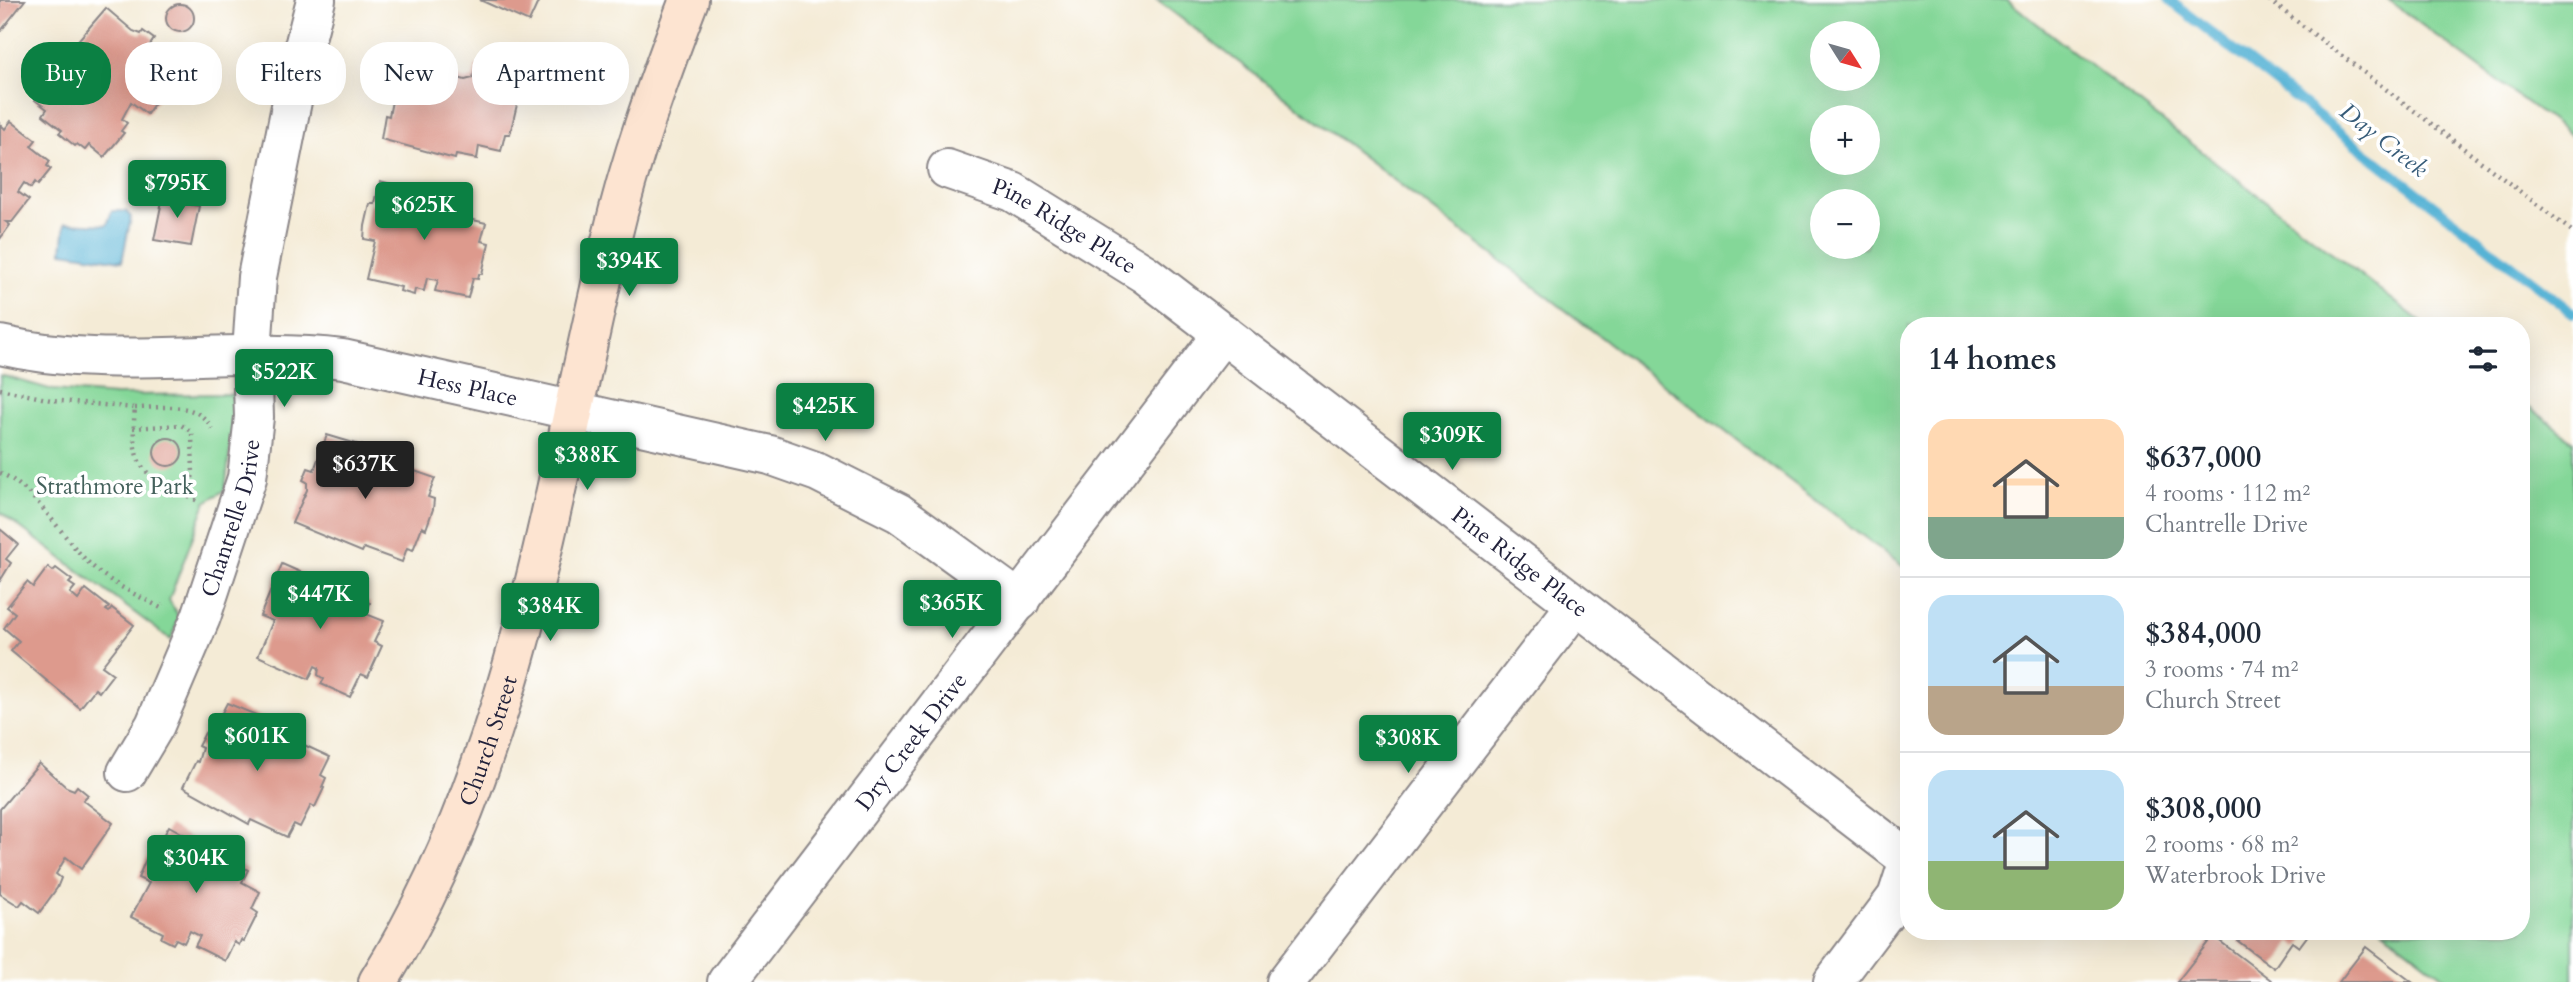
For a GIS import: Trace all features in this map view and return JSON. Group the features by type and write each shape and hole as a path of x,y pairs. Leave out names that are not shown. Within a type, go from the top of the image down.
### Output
{"main road":[{"name":"Church Street","path":"378,982 419,908 474,786 526,620 611,239 649,107 689,0"}],"street":[{"name":"Chantrelle Drive","path":"127,772 155,725 170,692 235,522 252,449 252,353 257,277 299,66 316,0"},
{"name":"Pine Ridge Place","path":"947,169 1013,192 1145,274 1900,853"},
{"name":"Dry Creek Drive","path":"727,982 1223,332"},
{"name":"Hess Place","path":"0,345 40,354 106,359 160,359 252,353 344,359 770,455 818,472 899,513 1020,601"},
{"path":"1286,982 1576,605"},
{"path":"1833,982 1897,897 1900,888"}],"path":[{"path":"2269,0 2573,232"},
{"path":"0,389 51,400 135,408 189,408 206,419 214,442"},
{"path":"135,408 135,456 141,467 167,487 200,502"},
{"path":"133,428 181,425 192,432 195,451 193,475 186,495"},
{"path":"0,473 27,492 70,544 110,581 161,608 166,596"},
{"path":"195,514 205,496"}],"green space":[{"path":"1157,0 2007,0 2415,317 1900,317 1900,564"},
{"path":"2388,0 2573,0 2573,137"},
{"name":"Strathmore Park","path":"0,375 53,390 115,395 237,394 225,490 206,502 169,600 179,617 171,640 0,512"},
{"path":"2530,407 2573,441 2573,982 2451,982 2396,940 2530,940"}],"water":[{"path":"112,211 126,211 131,217 122,261 62,252 65,223 107,225"}],"building":[{"path":"0,0 25,0 0,32"},
{"path":"480,0 539,0 529,22"},
{"path":"180,4 190,8 194,18 190,28 180,32 170,28 166,18 170,8"},
{"path":"106,8 133,31 141,34 143,31 154,39 152,42 125,42 125,105 129,105 122,119 127,123 121,131 124,133 104,157 89,145 85,150 77,144 75,146 59,133 62,130 43,115 47,109 42,105 111,105 111,42 77,42"},
{"path":"458,78 472,78 472,105 517,105 510,134 505,134 501,151 479,146 477,159 456,155 455,159 381,139 385,115 389,116 391,105 458,105"},
{"path":"135,105 153,105 147,114"},
{"path":"11,121 36,140 31,146 50,161 47,166 51,169 38,185 35,182 31,188 24,183 18,192 29,200 12,222 6,222 10,225 0,239 0,124 5,129"},
{"path":"380,181 468,204 465,218 486,223 481,241 489,243 482,274 479,274 478,279 473,278 468,298 435,291 438,280 427,278 424,291 415,289 414,295 400,291 401,287 366,279 375,241 364,239 365,226 370,204 375,204"},
{"path":"172,191 194,194 192,205 199,206 191,246 154,240 162,201 170,203"},
{"path":"327,435 380,451 374,469 393,473 395,467 405,471 406,468 435,478 428,497 434,499 426,529 422,527 413,550 407,548 402,562 364,548 362,552 292,523 307,490 307,482 303,480 308,468 314,470"},
{"path":"168,438 178,442 182,452 178,462 168,466 158,462 154,452 158,442"},
{"path":"0,529 18,544 6,559 11,563 0,581"},
{"path":"282,564 370,603 366,614 384,621 374,642 382,646 368,677 361,674 350,697 321,684 324,679 318,675 319,668 315,666 309,679 258,656 273,621 260,616"},
{"path":"48,567 53,571 56,568 72,580 69,583 75,587 70,593 78,600 86,589 109,607 106,610 109,612 112,608 134,625 102,666 113,674 99,692 95,689 80,708 11,651 19,641 4,628 15,613 7,607 27,582 33,587"},
{"path":"227,703 278,724 270,742 288,748 291,742 302,744 330,757 321,775 326,778 315,807 311,805 300,827 294,824 287,837 251,820 249,824 183,787 196,761 198,762 202,748 198,746 205,733 210,736"},
{"path":"39,763 66,787 74,790 77,786 88,795 83,800 113,823 81,869 66,857 56,874 61,878 57,888 39,913 23,901 19,906 0,894 0,809"},
{"path":"169,826 248,870 242,882 260,892 252,909 258,913 244,941 241,940 239,945 234,942 225,961 195,946 200,936 190,931 184,943 176,939 173,944 161,938 163,933 131,917 149,883 138,878 143,866 153,845 158,847"},
{"path":"2210,940 2218,940 2271,980 2270,982 2177,982"},
{"path":"2304,940 2299,947 2292,942 2274,968 2238,941"},
{"path":"2366,947 2412,982 2339,982"}],"waterway":[{"name":"Day Creek","path":"2169,0 2573,313"}]}
